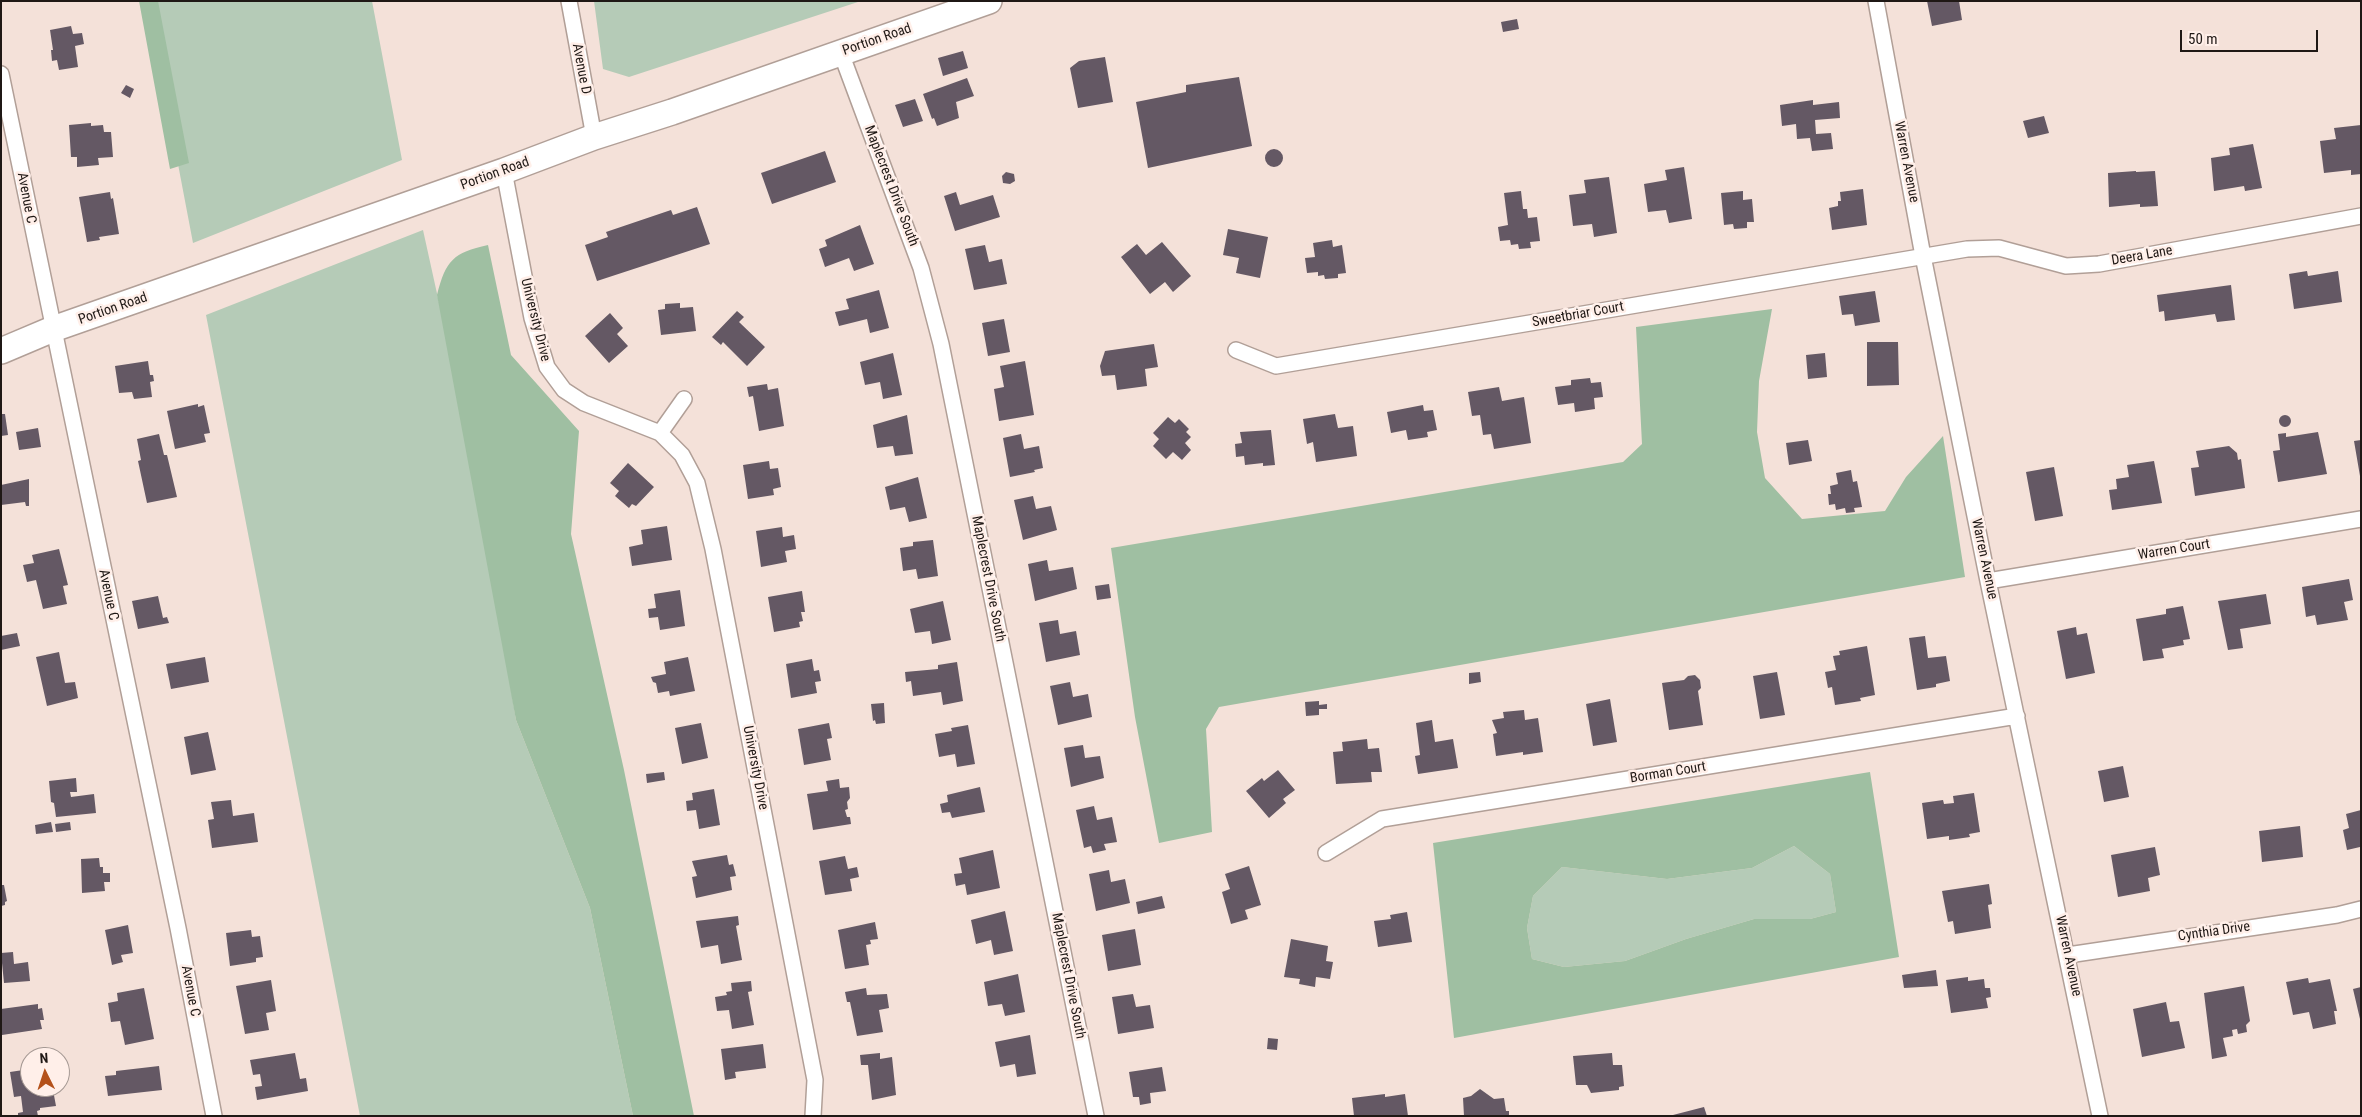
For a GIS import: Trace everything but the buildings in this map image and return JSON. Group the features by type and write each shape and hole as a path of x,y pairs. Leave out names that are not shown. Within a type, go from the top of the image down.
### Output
{"main road":[{"name":"Portion Road","path":"1,351 53,330 504,172 594,137 672,112 990,1"}],"street":[{"name":"Avenue D","path":"568,1 594,137"},
{"name":"Warren Avenue","path":"1876,1 1923,256 1988,581 2068,955 2100,1116"},
{"name":"Maplecrest Drive South","path":"841,53 922,268 941,344 1096,1116"},
{"name":"Avenue C","path":"1,74 178,928 214,1116"},
{"name":"University Drive","path":"504,172 532,318 546,367 564,390 584,403 660,433 682,455 697,483 703,503 815,1080 813,1116"},
{"name":"Deera Lane","path":"1923,256 1967,249 1999,248 2066,266 2099,264 2361,216"},
{"name":"Sweetbriar Court","path":"1236,350 1276,366 1923,256"},
{"path":"660,433 684,399"},
{"name":"Warren Court","path":"1988,581 2361,519"},
{"name":"Borman Court","path":"1326,853 1382,819 2017,716"},
{"name":"Cynthia Drive","path":"2068,955 2337,915 2361,909"}],"green space":[{"path":"139,1 158,1 189,163 170,169"},
{"path":"147,1 372,1 402,160 193,243"},
{"path":"594,1 861,1 629,77 603,69"},
{"path":"423,230 475,466 516,720 590,908 633,1116 360,1116 206,315"},
{"path":"488,245 511,355 579,431 571,534 624,770 694,1116 633,1116 590,908 516,720 437,295 444,274 453,260 467,251"},
{"path":"1772,309 1759,381 1757,432 1765,478 1802,519 1885,511 1906,477 1943,436 1965,577 1219,707 1206,729 1212,832 1159,843 1135,717 1111,548 1623,462 1642,444 1636,327"},
{"path":"1870,772 1899,957 1454,1038 1433,843","holes":["1794,846 1830,874 1836,912 1810,919 1754,919 1686,939 1625,961 1564,967 1532,959 1527,928 1533,896 1562,867 1667,879 1752,868"]},
{"path":"1794,846 1830,874 1836,912 1810,919 1754,919 1686,939 1625,961 1564,967 1532,959 1527,928 1533,896 1562,867 1667,879 1752,868"}]}
